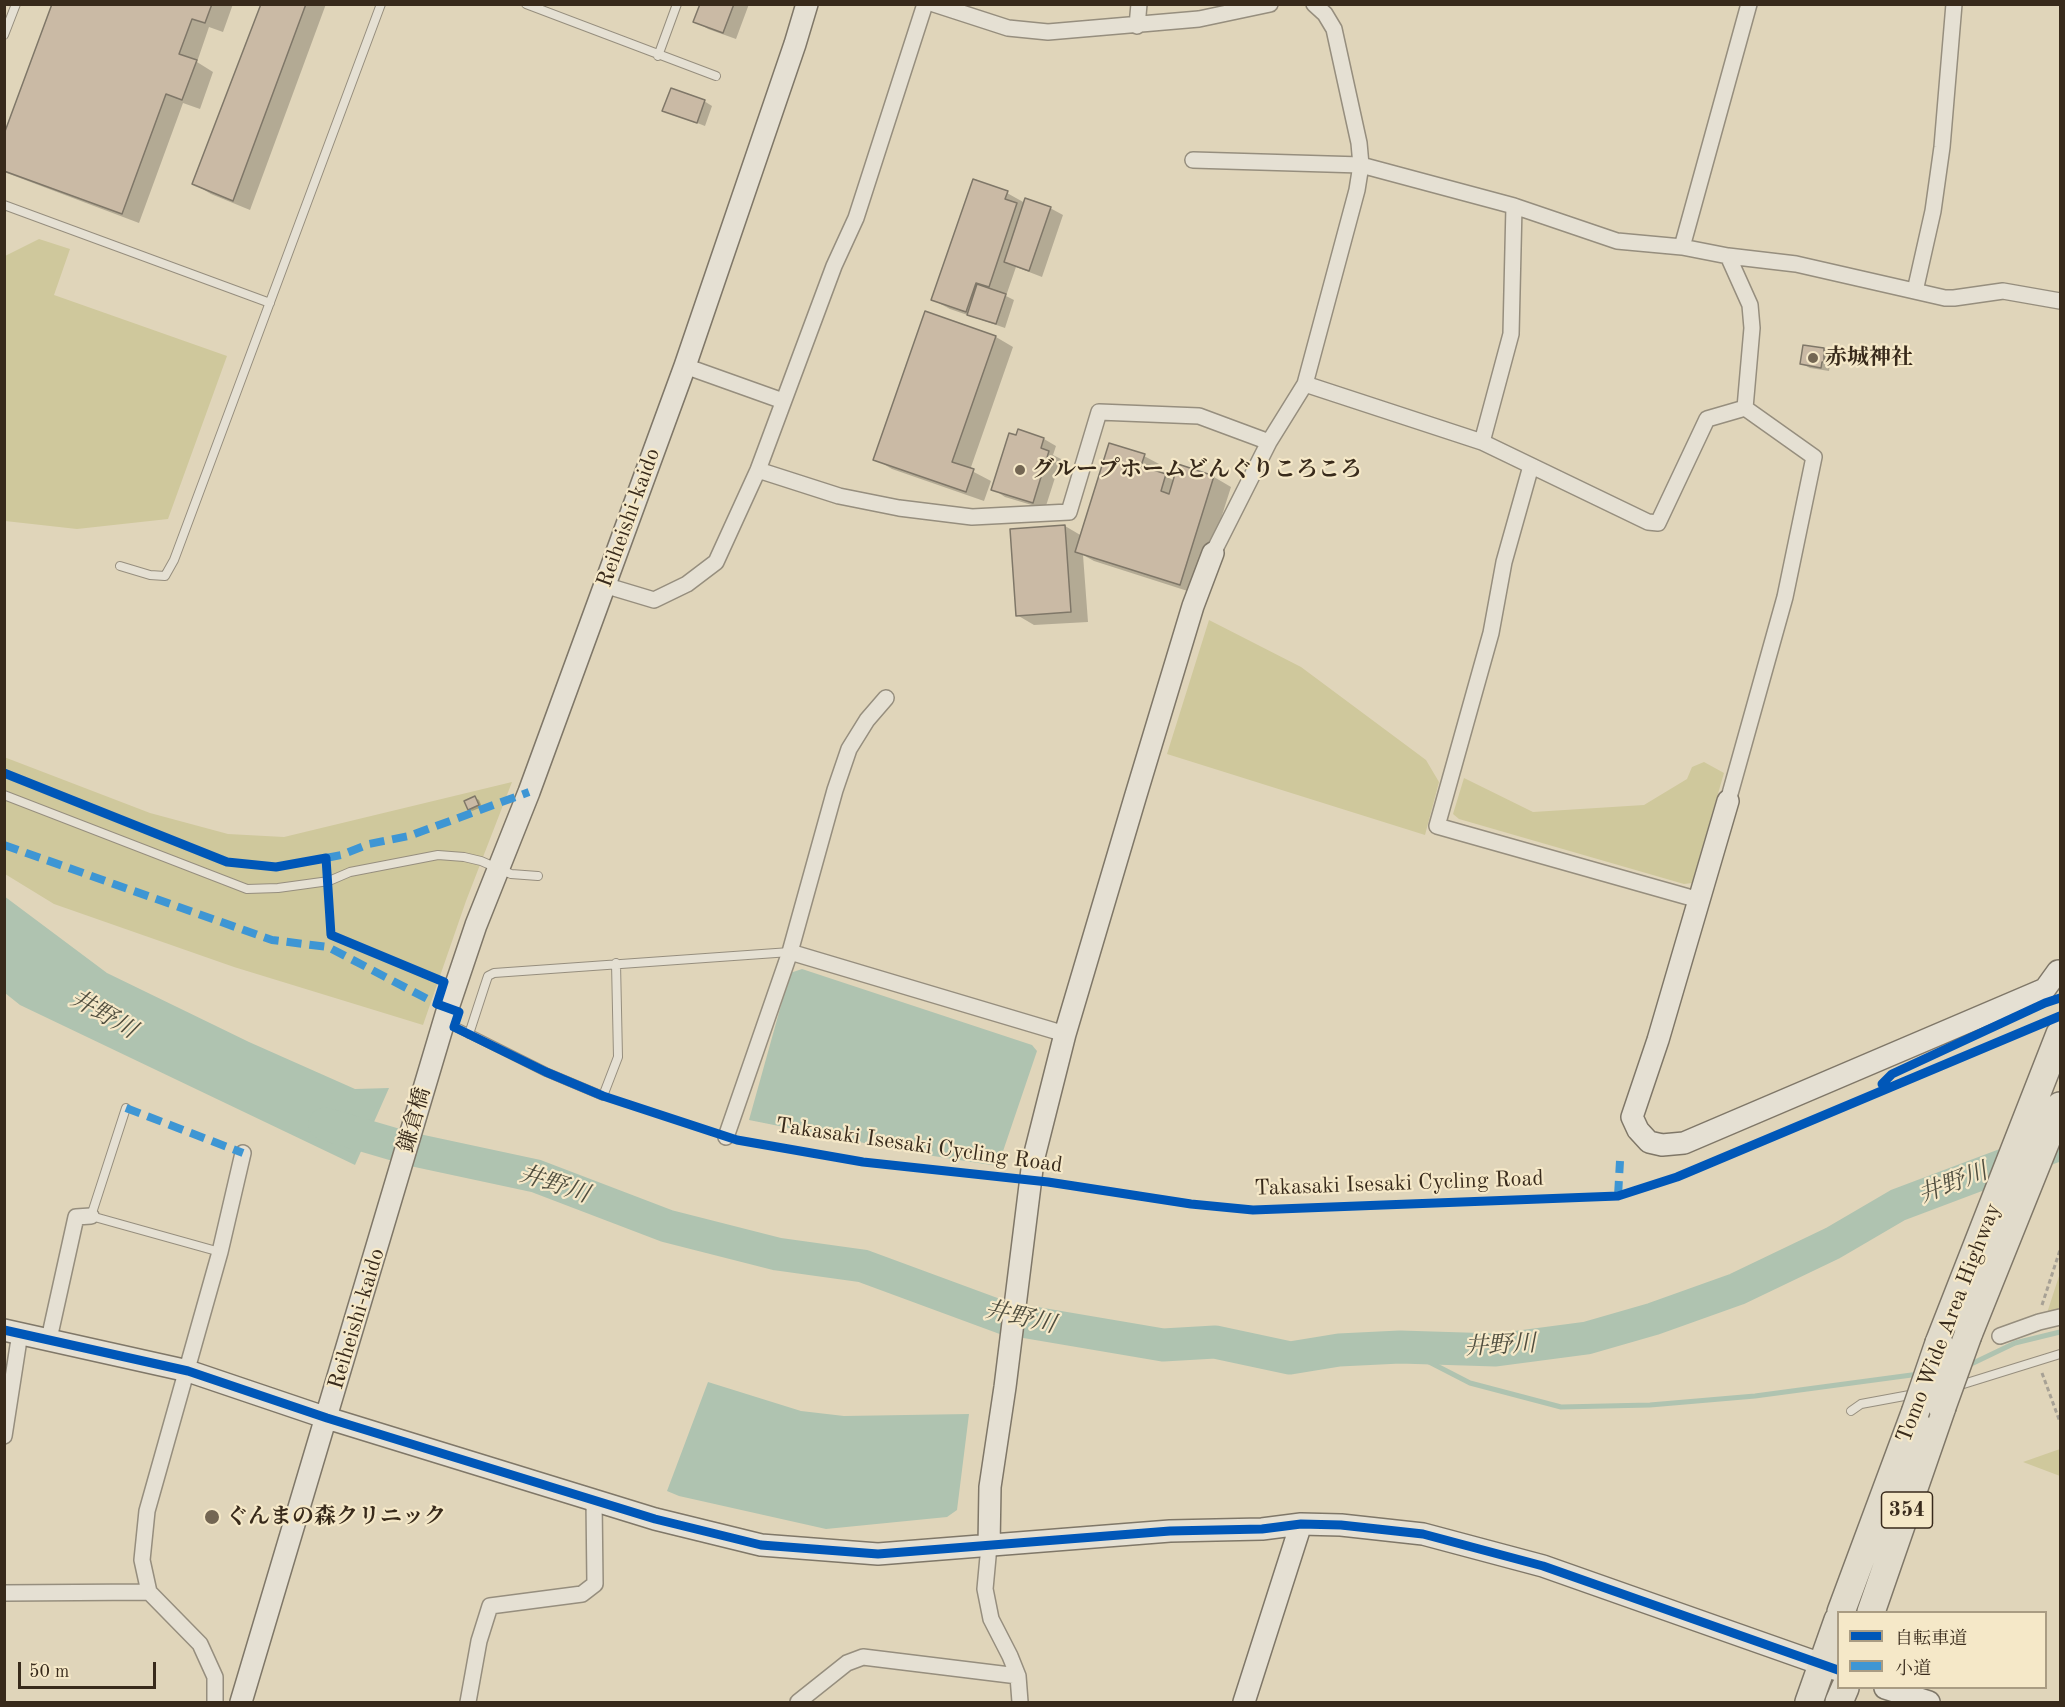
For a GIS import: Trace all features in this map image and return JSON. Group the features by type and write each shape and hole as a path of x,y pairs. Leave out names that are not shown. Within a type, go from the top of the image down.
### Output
{"highway":[{"name":"Tomo Wide Area Highway","path":"1841,1611 1939,1343 2061,1034"},
{"name":"Tomo Wide Area Highway","path":"1871,1611 1938,1396 1968,1335 2061,1106"},
{"path":"1809,1702 1830,1667 1837,1630"}],"street":[{"name":"Reiheishi-kaido","path":"447,1026 476,925 685,366 807,4"},
{"path":"604,585 654,600 687,584 716,562 758,470 834,266 856,218 925,4"},
{"path":"934,4 1008,28 1048,32 1199,19 1270,4"},
{"path":"1137,26 1139,4"},
{"path":"1020,1702 1018,1676 991,1619 986,1589 990,1487 1033,1161 1065,1034 1193,606 1213,553 1269,442 1305,384 1350,220 1361,165 1359,143 1334,29 1325,14 1314,4"},
{"path":"1682,247 1749,4"},
{"path":"1915,291 1933,211 1942,147 1954,4"},
{"path":"1193,160 1361,165 1514,206 1617,241 1682,247 1728,256 1796,264 1954,298 2003,291 2061,301"},
{"path":"1482,442 1511,334 1514,206"},
{"path":"1728,256 1749,305 1752,328 1745,408"},
{"path":"685,366 783,401"},
{"path":"1305,384 1482,442 1648,522 1658,523 1707,419 1745,408"},
{"path":"1745,408 1814,457 1785,597 1658,1040 1632,1117 1638,1130 1650,1142 1662,1145 1684,1143 2045,988 2059,968"},
{"path":"758,470 839,496 899,508 972,517 1069,512 1099,412 1199,416 1269,442"},
{"path":"1531,466 1504,562 1491,633 1437,826 1699,900"},
{"path":"726,1137 790,952 835,790 849,749 867,720 886,698"},
{"path":"790,952 1065,1034"},
{"name":"鎌倉橋","path":"389,1210 447,1026"},
{"path":"216,1702 215,1677 200,1644 149,1592 142,1560 147,1511 220,1252 243,1153"},
{"name":"Reiheishi-kaido","path":"241,1702 389,1210"},
{"path":"49,1339 76,1216 91,1216"},
{"path":"2000,1336 2061,1317"},
{"path":"4,1436 12,1331 188,1371 327,1418 655,1519 761,1545 878,1554 1170,1532 1262,1529 1301,1524 1341,1525 1423,1534 1543,1566 1830,1667"},
{"path":"468,1702 479,1641 490,1606 582,1594 595,1584 594,1500"},
{"path":"1244,1702 1301,1524"},
{"path":"4,1593 149,1592"},
{"path":"798,1702 847,1663 863,1657 1018,1676"},
{"path":"1888,1689 1929,1702"}],"lane":[{"path":"4,35 16,4"},
{"path":"120,566 150,575 165,576 174,560 381,4"},
{"path":"526,4 658,56 716,76"},
{"path":"658,56 677,4"},
{"path":"4,205 270,303"},
{"path":"4,795 247,889 278,888 328,881 350,872 438,855 481,861 511,874 538,876"},
{"path":"470,1034 484,988 489,976 494,973 790,952"},
{"path":"447,1026 470,1034 546,1072 603,1096 618,1057 616,963"},
{"path":"126,1108 91,1216 220,1252"},
{"path":"1851,1411 1861,1404 1938,1396 1964,1384 2061,1354"}],"path":[{"path":"2039,1322 2039,1314 2061,1250"},
{"path":"2037,1360 2061,1422"}],"shaded area":[{"path":"39,239 70,249 54,295 227,356 168,519 77,529 5,521 5,256"},
{"path":"1209,620 1301,667 1426,760 1439,782 1425,835 1167,754"},
{"path":"4,757 150,813 228,834 284,837 512,782 466,901 423,1025 234,967 54,904 5,874"},
{"path":"1704,762 1724,773 1692,883 1684,884 1459,819 1453,814 1464,778 1533,812 1644,805 1687,779 1692,767"},
{"path":"2060,1273 2060,1312 2050,1315 2048,1310"},
{"path":"2060,1449 2060,1476 2023,1462"}],"water":[{"name":"井野川","path":"4,896 107,973 249,1042 355,1089 389,1088 355,1165 20,1005 5,993"},
{"path":"802,969 1032,1045 1037,1051 998,1166 914,1153 749,1120 790,973"},
{"path":"708,1382 801,1411 844,1416 969,1414 957,1510 947,1517 826,1529 679,1496 667,1491"}],"building":[{"path":"52,4 212,4 205,23 192,19 179,54 197,60 182,100 166,94 122,214 4,171 4,134"},
{"path":"261,4 306,4 233,201 192,184"},
{"path":"700,4 734,4 723,33 693,22"},
{"path":"671,88 705,100 697,123 662,111"},
{"path":"973,179 1008,191 1005,199 1017,203 989,287 976,283 966,312 931,300"},
{"path":"1025,198 1051,207 1029,271 1004,262"},
{"path":"977,284 1006,294 996,324 967,315"},
{"path":"925,311 996,336 952,462 974,469 966,492 873,460"},
{"name":"赤城神社","path":"1803,345 1824,348 1824,362 1821,368 1800,364"},
{"name":"グループホームどんぐりころころ","path":"1018,429 1044,438 1041,448 1049,451 1033,503 991,490 1009,433 1016,435"},
{"path":"1109,443 1145,454 1141,466 1166,474 1161,491 1169,494 1178,464 1214,476 1180,585 1075,552"},
{"path":"1065,525 1071,612 1016,616 1010,529"},
{"path":"475,796 479,805 468,810 464,801"}],"waterway":[{"name":"井野川","path":"325,1124 410,1149 536,1176 667,1226 777,1254 863,1266 1004,1318 1163,1345 1215,1342 1290,1358 1339,1350 1400,1347 1496,1350 1587,1338 1653,1319 1737,1289 1833,1243 1898,1205 2060,1144"},
{"path":"1967,1366 2015,1343 2060,1332"},
{"path":"1400,1347 1470,1383 1561,1407 1650,1405 1755,1396 1919,1374"}],"marked path":[{"path":"326,858 369,844 409,836 529,792"},
{"path":"4,845 272,940 328,947 437,1004"},
{"path":"126,1108 243,1153"},
{"path":"1618,1196 1620,1161"}],"cycle path":[{"name":"Takasaki Isesaki Cycling Road","path":"4,773 227,862 276,867 326,858 331,935 444,982 437,1004 459,1012 454,1027 546,1072 603,1096 737,1140 863,1162 1048,1182 1191,1204 1253,1210 1618,1196 1677,1177 2060,1016"},
{"path":"1882,1084 1892,1074 2060,998"},
{"path":"4,1330 188,1371 327,1418 655,1519 761,1545 878,1554 1170,1531 1262,1529 1301,1524 1341,1525 1423,1534 1543,1566 1837,1670"}],"place":[{"name":"赤城神社","path":"1813,358"},
{"name":"グループホームどんぐりころころ","path":"1020,470"},
{"name":"ぐんまの森クリニック","path":"212,1517"}]}
